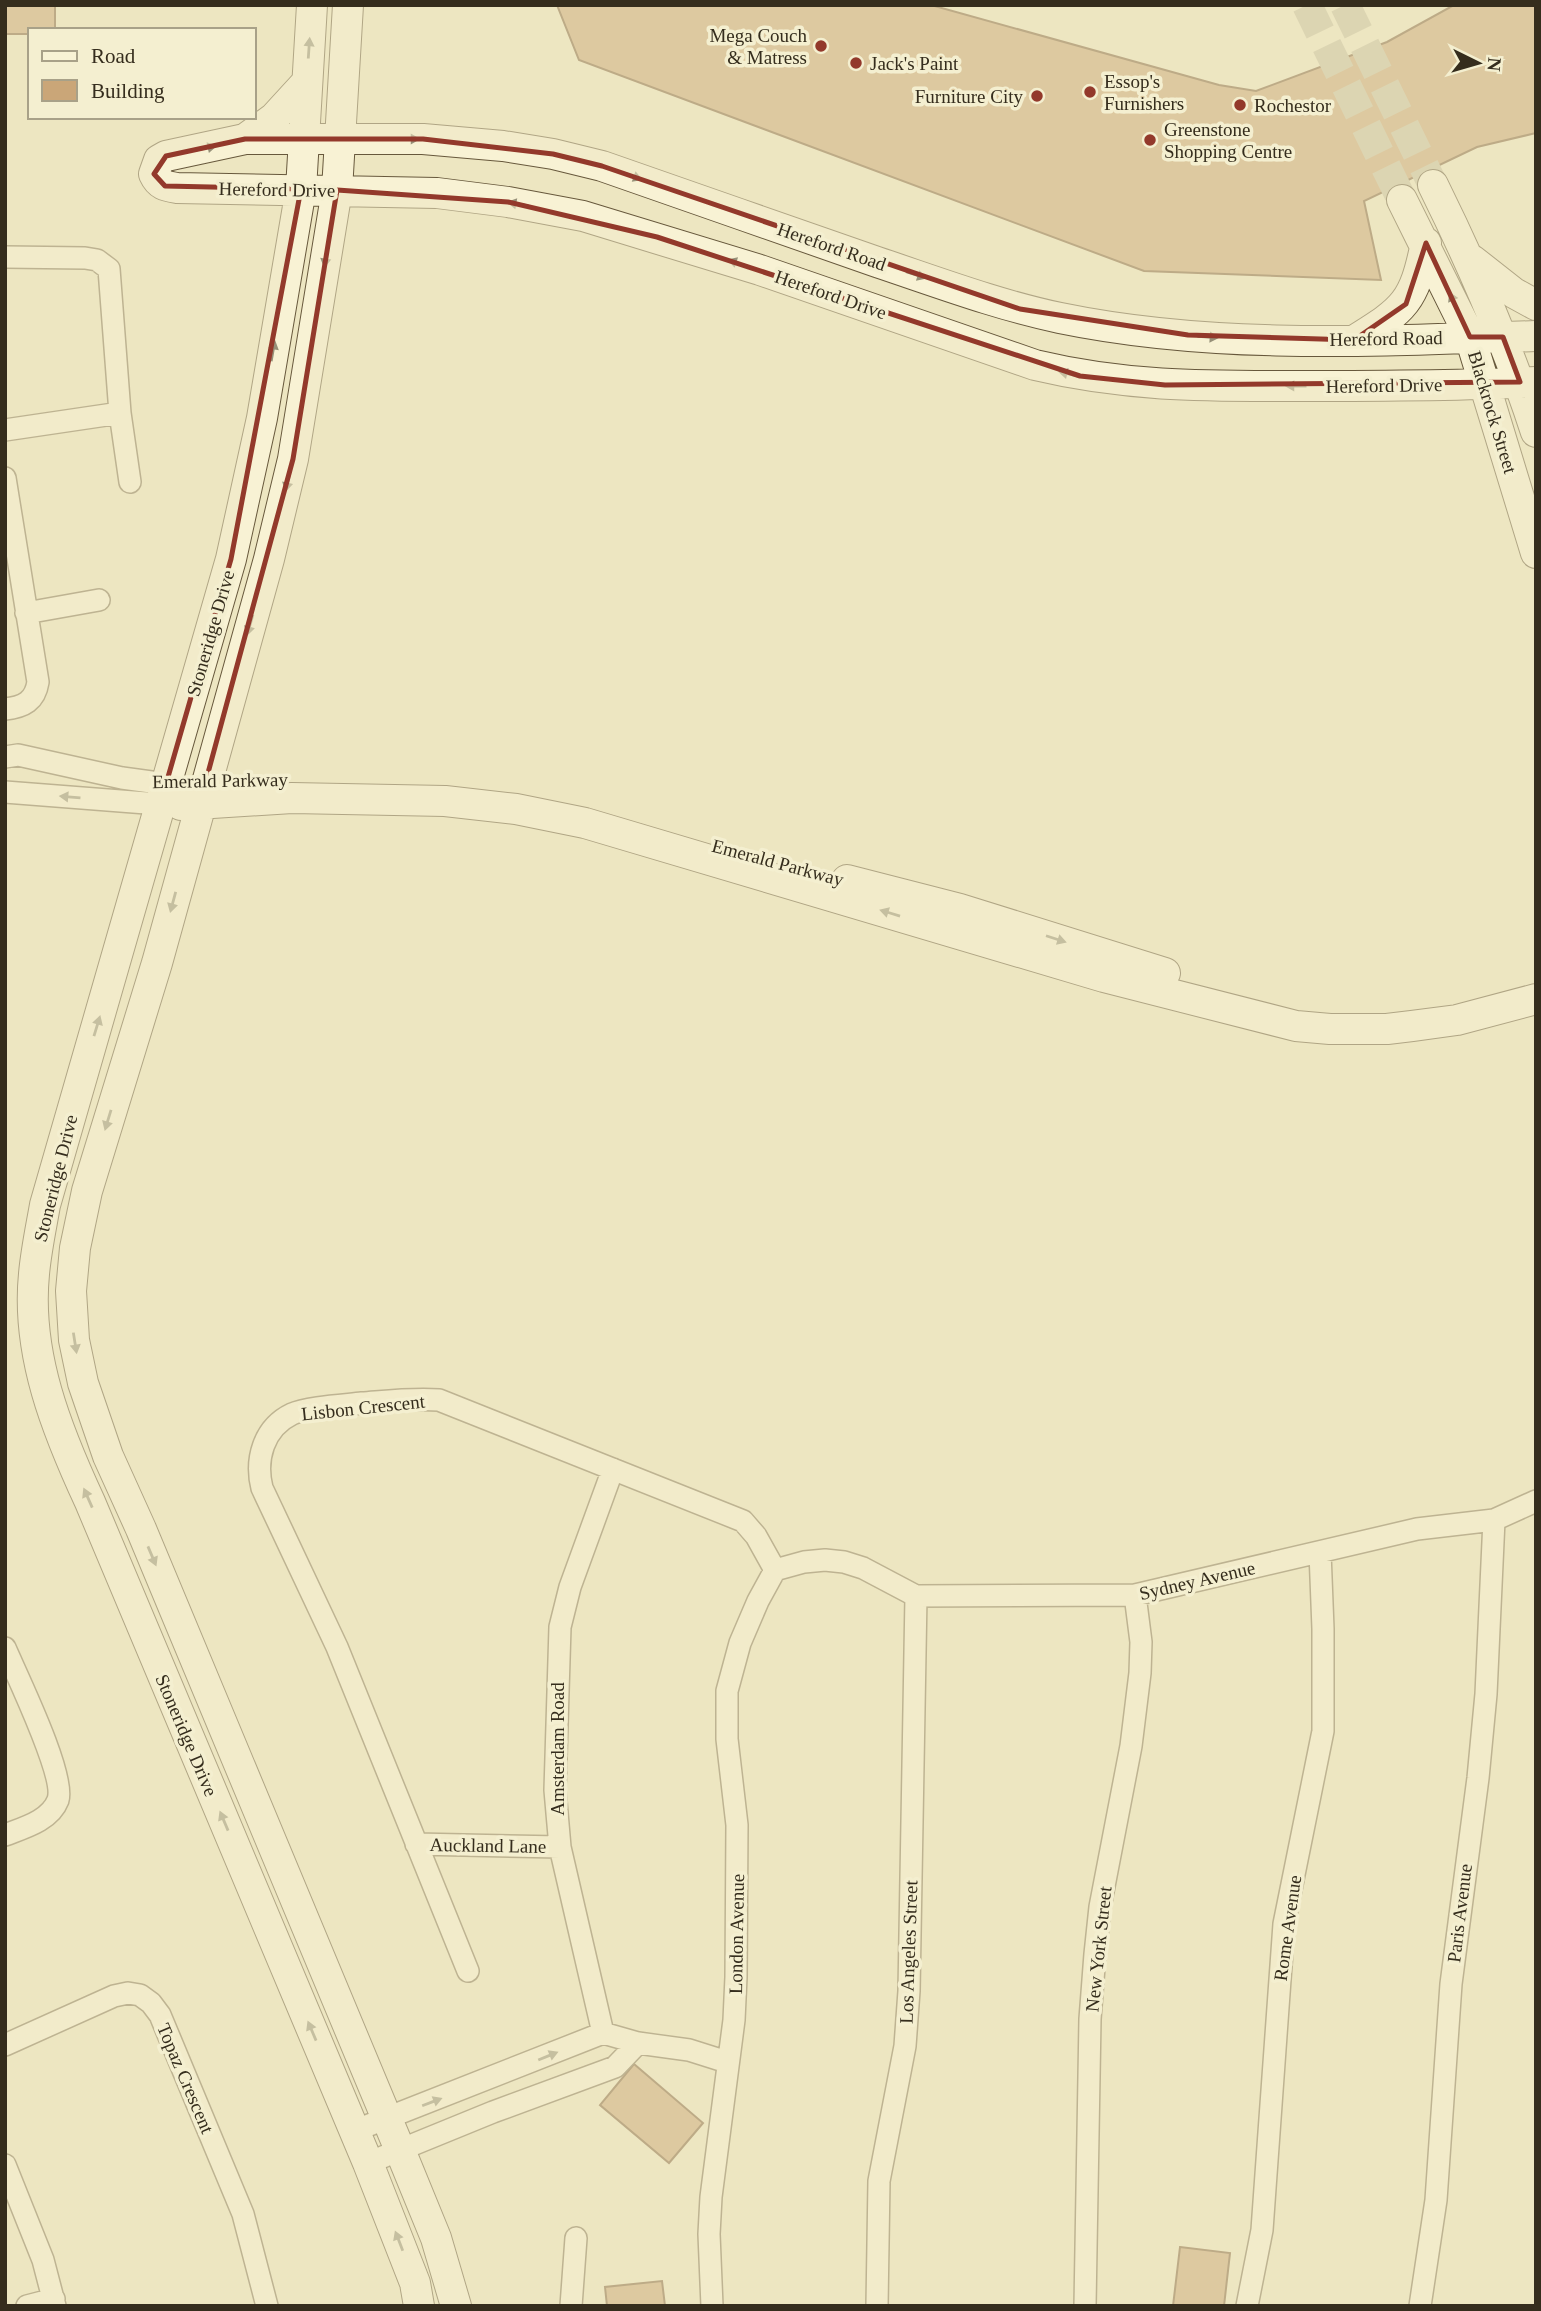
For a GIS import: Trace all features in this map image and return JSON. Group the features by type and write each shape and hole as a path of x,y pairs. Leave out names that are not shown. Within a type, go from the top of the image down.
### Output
{"street":[{"name":"Stoneridge Drive","path":"312,5 301,189 262,418 231,559 45,1205 34,1275 33,1314 49,1405 67,1454 355,2131 415,2283 419,2306"},
{"name":"Stoneridge Drive","path":"348,5 337,190 293,459 269,559 157,963 87,1191 75,1248 71,1291 74,1339 83,1383 108,1456 388,2119 436,2238 456,2306"},
{"path":"245,139 274,118 307,82"},
{"name":"Hereford Road","path":"166,156 245,139 423,139 503,146 602,166 924,278 1020,309 1062,318 1188,335 1234,338 1354,340 1503,337"},
{"name":"Hereford Drive","path":"166,156 159,160 154,174 158,182 165,186 437,193 508,202 583,216 760,270 1035,365 1080,376 1164,385 1528,382"},
{"name":"Blackrock Street","path":"1433,185 1469,257 1503,337 1528,382 1536,432"},
{"name":"Blackrock Street","path":"1402,200 1426,243 1470,337 1536,553"},
{"path":"1354,340 1406,304 1417,281 1426,243"},
{"path":"5,257 85,258 97,260 108,269 120,413 130,482"},
{"path":"1469,257 1514,293 1536,305"},
{"path":"1503,337 1536,336"},
{"path":"5,430 120,413"},
{"path":"5,478 36,667 36,692 31,700 24,705 5,709"},
{"path":"26,613 99,600"},
{"name":"Emerald Parkway","path":"5,757 18,755 122,778 163,794"},
{"name":"Emerald Parkway","path":"202,794 310,779 443,784 520,796 960,909 1235,996 1301,1013 1385,1018 1406,1016 1536,980"},
{"name":"Emerald Parkway","path":"5,792 445,801 516,809 585,823 1104,977 1296,1026 1387,1029 1433,1024 1536,999"},
{"name":"Lisbon Crescent","path":"468,1970 337,1647 261,1488 259,1459 271,1430 294,1413 348,1404 425,1399 454,1405 743,1521 756,1536 775,1570"},
{"name":"Amsterdam Road","path":"603,2033 560,1847 555,1790 560,1627 570,1587 613,1469"},
{"name":"Sydney Avenue","path":"775,1570 804,1562 844,1562 863,1568 916,1596 1135,1595 1417,1529 1494,1520 1536,1501"},
{"name":"Paris Avenue","path":"1420,2306 1436,2200 1451,1984 1485,1706 1494,1520"},
{"name":"Rome Avenue","path":"1247,2306 1262,2230 1284,1924 1322,1731 1323,1629 1320,1552"},
{"name":"London Avenue","path":"712,2306 709,2234 711,2197 735,1997 737,1839 727,1739 727,1691 740,1643 775,1570"},
{"name":"New York Street","path":"1084,2306 1090,2019 1100,1907 1132,1746 1140,1672 1135,1595"},
{"name":"Los Angeles Street","path":"877,2306 878,2180 905,2046 909,1992 916,1596"},
{"path":"5,1648 54,1765 59,1788 59,1798 46,1816 5,1835"},
{"name":"Auckland Lane","path":"416,1844 560,1847"},
{"name":"Topaz Crescent","path":"5,2045 114,1996 128,1993 151,2003 178,2057 243,2214 267,2306"},
{"path":"355,2131 603,2033 638,2043 678,2048 727,2062"},
{"path":"368,2163 485,2115 615,2067 638,2043"},
{"path":"5,2165 43,2260 54,2302 27,2306"},
{"path":"571,2306 576,2238"}],"highlighted area":[{"path":"245,139 423,139 553,154 602,166 1020,309 1188,335 1354,340 1406,304 1426,243 1470,337 1503,337 1520,382 1165,385 1080,376 657,237 508,202 337,190 293,459 205,784 166,784 231,559 301,189 165,186 154,174 166,156"}],"building":[{"path":"5,5 55,5 55,28 28,28 28,34 5,34"},
{"name":"Greenstone Shopping Centre","path":"557,5 931,5 1219,85 1256,91 1387,42 1454,5 1536,5 1536,133 1477,147 1364,201 1381,280 1144,271 579,60"},
{"path":"634,2064 703,2123 669,2163 600,2105"},
{"path":"1180,2247 1230,2253 1224,2306 1173,2306"},
{"path":"662,2281 665,2306 607,2306 605,2287"}],"tunnel":[{"path":"1307,5 1402,200"},
{"path":"1345,5 1433,185"}],"place":[{"name":"Mega Couch & Matress","path":"821,46"},
{"name":"Jack's Paint","path":"856,63"},
{"name":"Essop's Furnishers","path":"1090,92"},
{"name":"Furniture City","path":"1037,96"},
{"name":"Rochestor","path":"1240,105"},
{"name":"Greenstone Shopping Centre","path":"1150,140"}]}
